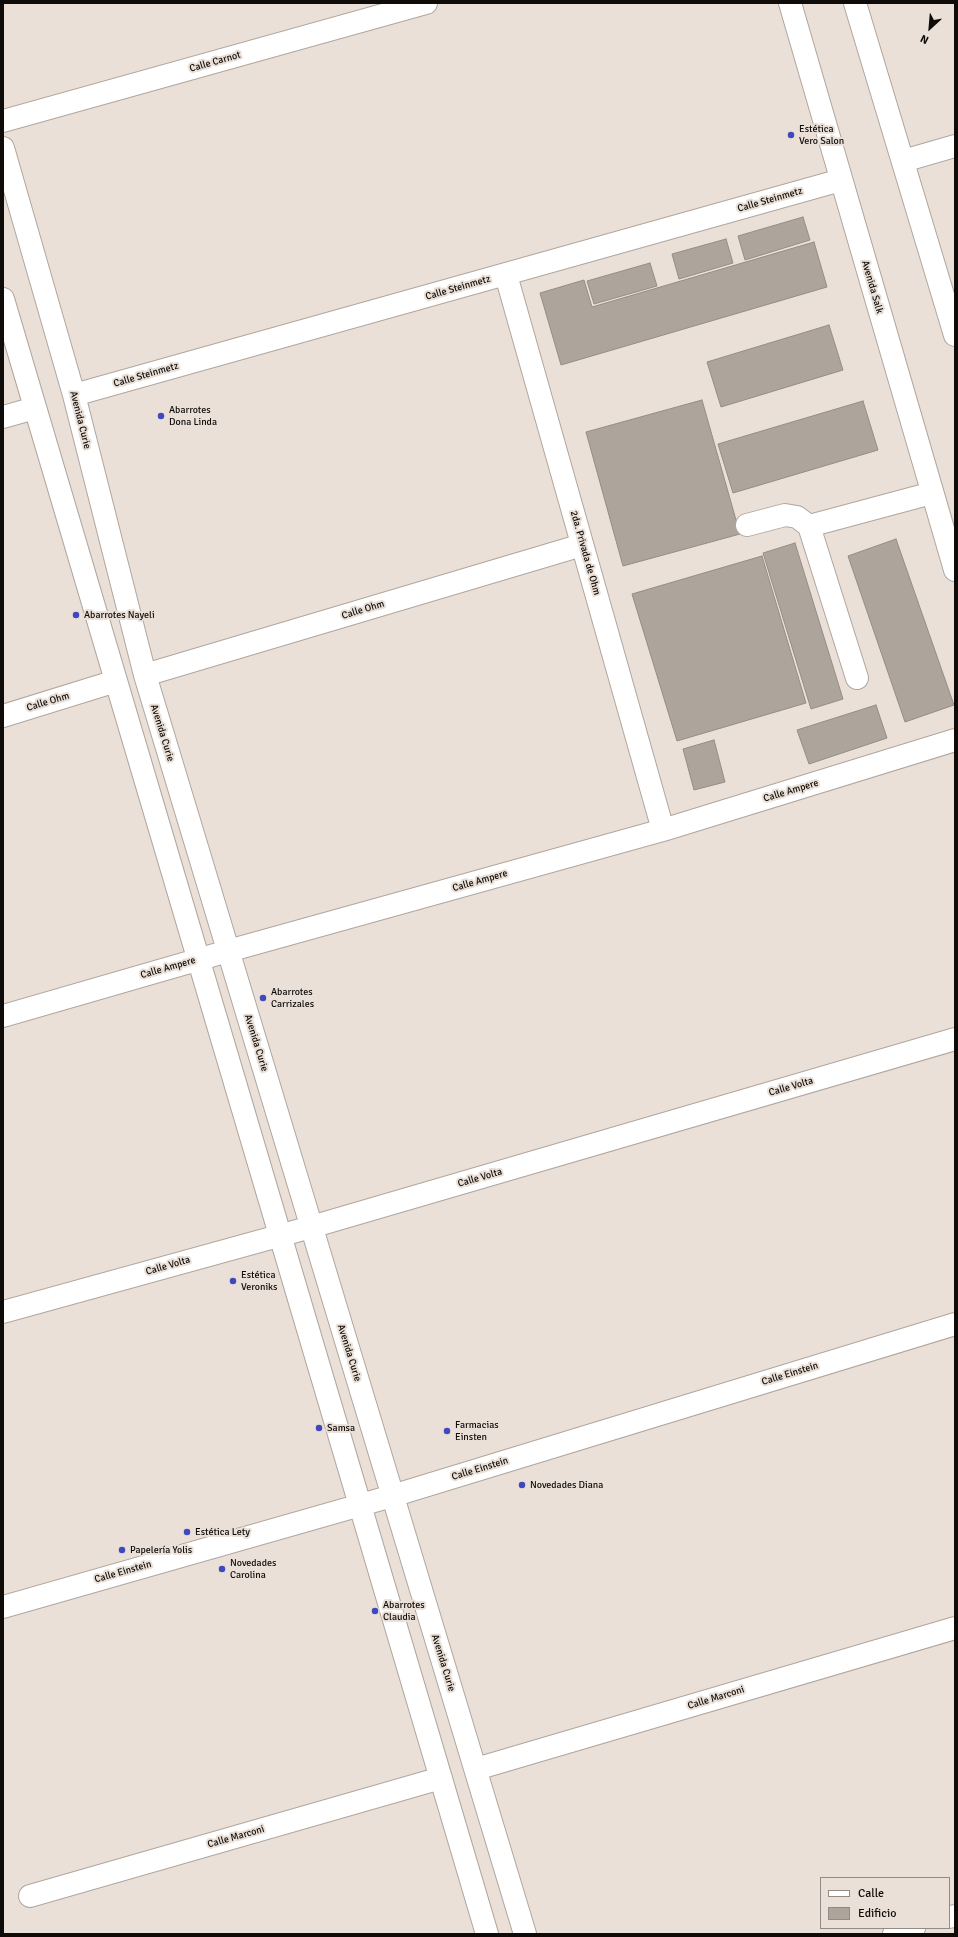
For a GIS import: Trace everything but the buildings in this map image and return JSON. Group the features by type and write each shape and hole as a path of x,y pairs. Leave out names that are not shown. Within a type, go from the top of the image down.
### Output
{"street":[{"name":"Calle Carnot","path":"3,121 426,3"},
{"name":"Avenida Salk","path":"790,3 955,570"},
{"path":"855,3 955,335"},
{"path":"903,161 955,146"},
{"name":"Avenida Curie","path":"3,148 74,395 145,675 525,1934"},
{"name":"Calle Steinmetz","path":"74,395 841,180"},
{"name":"2da. Privada de Ohm","path":"506,275 663,830"},
{"path":"3,299 488,1934"},
{"path":"3,417 35,408"},
{"path":"809,526 932,493"},
{"path":"747,525 785,515 797,517 809,526 858,678"},
{"name":"Calle Ohm","path":"145,675 582,545"},
{"name":"Calle Ohm","path":"3,716 116,681"},
{"name":"Calle Ampere","path":"3,1016 228,951 663,830 955,740"},
{"name":"Calle Volta","path":"3,1312 311,1227 955,1039"},
{"name":"Calle Einstein","path":"3,1607 392,1496 955,1324"},
{"name":"Calle Marconi","path":"476,1769 955,1628"},
{"name":"Calle Marconi","path":"30,1896 441,1778"},
{"path":"894,1934 911,1929"}],"place":[{"name":"Estética Vero Salon","path":"791,135"},
{"name":"Abarrotes Dona Linda","path":"161,416"},
{"name":"Abarrotes Nayeli","path":"76,615"},
{"name":"Abarrotes Carrizales","path":"263,998"},
{"name":"Estética Veroniks","path":"233,1281"},
{"name":"Samsa","path":"319,1428"},
{"name":"Farmacias Einsten","path":"447,1431"},
{"name":"Novedades Diana","path":"522,1485"},
{"name":"Estética Lety","path":"187,1532"},
{"name":"Papelería Yolis","path":"122,1550"},
{"name":"Novedades Carolina","path":"222,1569"},
{"name":"Abarrotes Claudia","path":"375,1611"}]}
